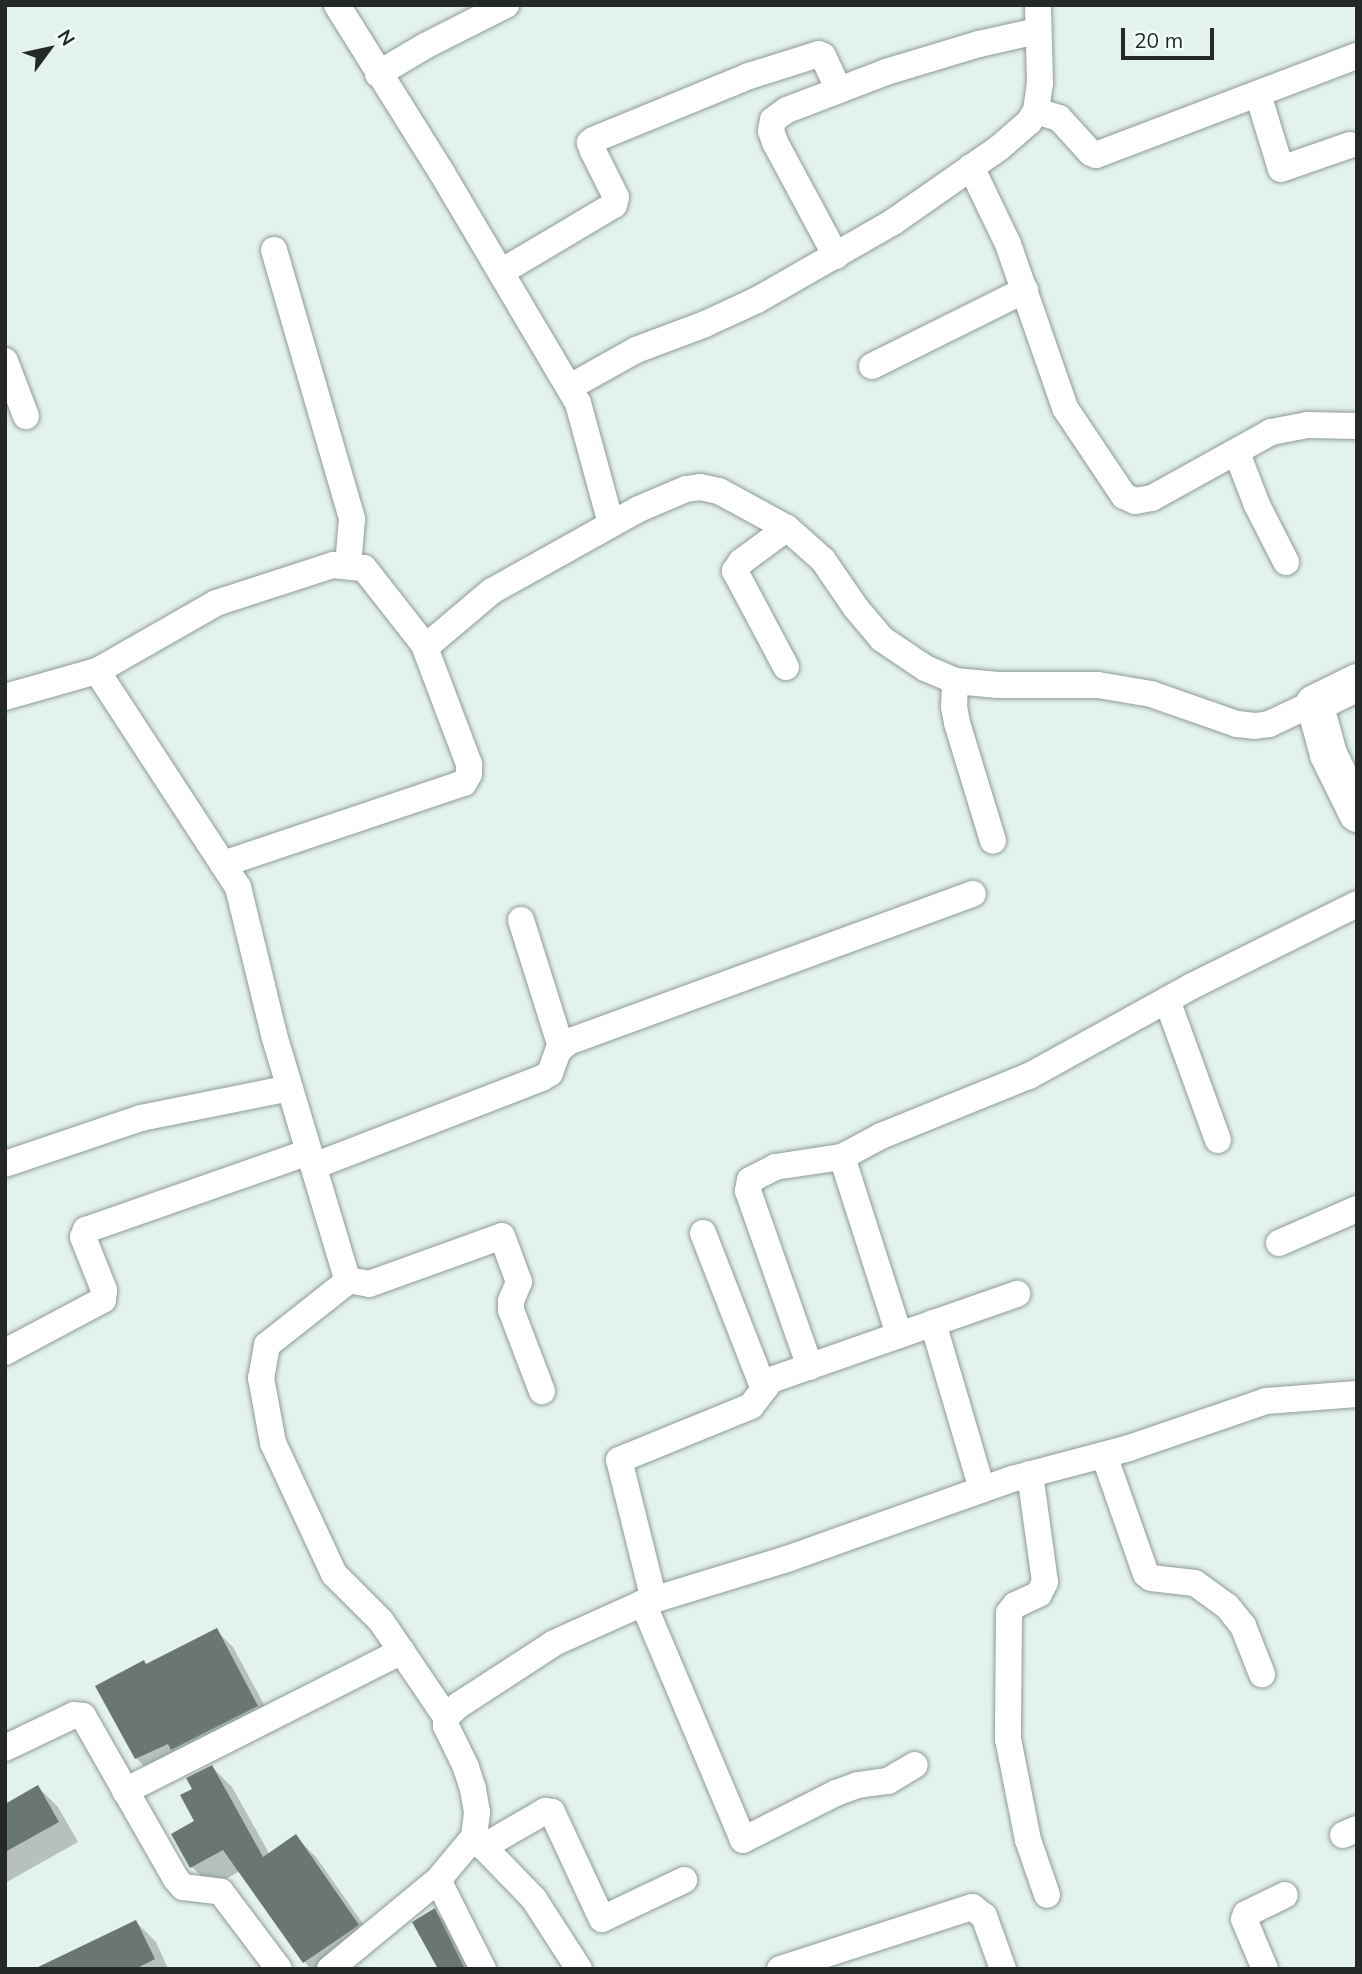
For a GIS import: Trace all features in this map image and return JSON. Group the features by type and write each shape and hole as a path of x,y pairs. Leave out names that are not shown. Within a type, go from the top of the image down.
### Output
{"street":[{"path":"337,5 570,387 583,416 611,524"},
{"path":"378,74 425,46 506,5"},
{"path":"570,387 636,350 705,324 757,300 836,256 999,148 1029,122 1036,111 1040,83 1038,18 939,55 838,88 787,110 773,120 770,127 836,256"},
{"path":"501,272 614,205 616,197 590,143 593,140 748,76 819,54 823,56 838,88"},
{"path":"1036,111 1059,118 1094,155 1357,55"},
{"path":"1258,94 1281,169 1350,145"},
{"path":"971,167 1008,244 1065,408 1124,496 1135,501 1152,498 1271,432 1291,426 1357,426"},
{"path":"274,250 352,519 348,566"},
{"path":"872,366 1024,290"},
{"path":"5,361 26,416"},
{"path":"1237,453 1257,505 1286,562"},
{"path":"424,645 428,645 492,591 650,504 700,487 719,491 787,528 823,560 856,608 882,639 925,668 955,681 998,685 1098,685 1152,694 1237,724 1255,726 1269,724 1357,682"},
{"path":"786,667 735,571 741,562 787,528"},
{"path":"5,697 97,671 216,603 333,565 364,568 424,645 469,764 469,774 464,783 223,864"},
{"path":"97,671 238,887 290,1088 347,1280"},
{"path":"955,681 956,715 993,841"},
{"path":"1314,703 1328,754 1357,813"},
{"path":"561,1047 973,894"},
{"path":"810,1367 748,1185 750,1180 775,1167 842,1157 881,1136 1029,1076 1167,1000 1357,904"},
{"path":"5,1352 103,1300 104,1290 83,1237 86,1230 312,1159 542,1078 554,1067 561,1047 521,920"},
{"path":"1167,1000 1218,1140"},
{"path":"5,1164 141,1118 290,1088"},
{"path":"842,1157 899,1335"},
{"path":"1279,1244 1357,1209"},
{"path":"703,1233 763,1387"},
{"path":"542,1391 511,1310 511,1301 519,1282 502,1236 369,1284 347,1280 267,1345 261,1378 272,1443 334,1574 382,1621 446,1717 446,1726 466,1767 472,1789 477,1812 478,1842 534,1899 579,1969"},
{"path":"915,1765 888,1781 858,1785 836,1793 743,1840 649,1601 619,1460 751,1406 759,1400 763,1387 771,1380 1017,1294"},
{"path":"933,1323 982,1489"},
{"path":"446,1717 459,1705 554,1643 649,1601 790,1558 982,1489 1104,1455 1266,1401 1357,1394"},
{"path":"1104,1455 1146,1574 1152,1578 1195,1583 1227,1606 1243,1626 1262,1674"},
{"path":"1030,1474 1045,1582 1039,1594 1015,1605 1009,1613 1008,1739 1028,1840 1047,1895"},
{"path":"125,1791 402,1651"},
{"path":"5,1748 79,1715 183,1887 221,1892 278,1969"},
{"path":"330,1969 438,1881 478,1842 545,1811 552,1812 602,1919 684,1880"},
{"path":"438,1881 484,1969"},
{"path":"1265,1969 1244,1919 1246,1914 1285,1895"},
{"path":"780,1969 972,1907 984,1916 1003,1969"}],"building":[{"path":"217,1628 258,1706 171,1750 168,1744 135,1759 95,1686 144,1660 146,1664"},
{"path":"212,1765 263,1857 296,1834 359,1925 303,1963 223,1850 190,1868 171,1834 194,1821 180,1795 192,1789 186,1778"},
{"path":"38,1785 59,1822 5,1852 5,1804"},
{"path":"435,1908 465,1969 438,1969 412,1922"},
{"path":"136,1920 155,1959 135,1969 34,1969"}]}
